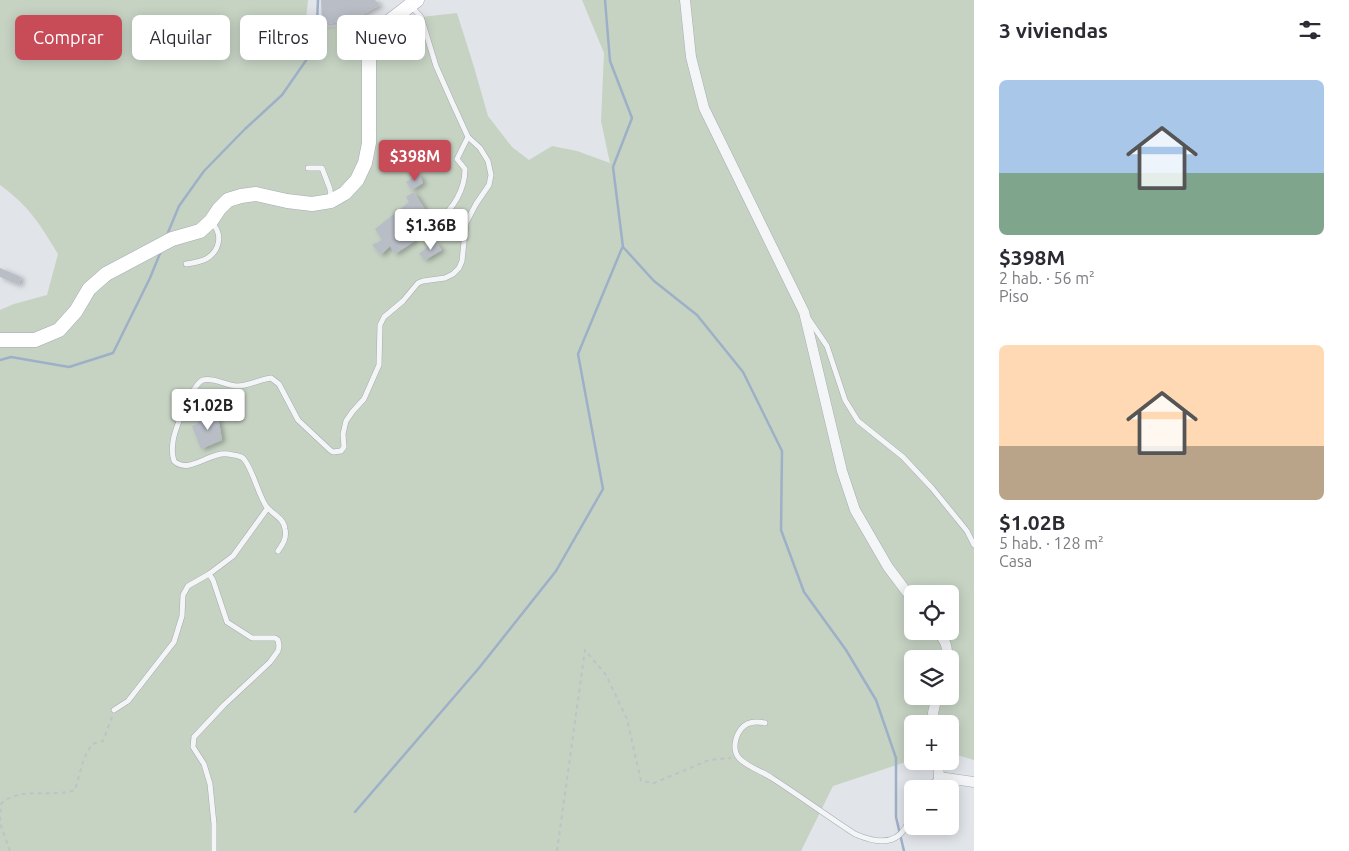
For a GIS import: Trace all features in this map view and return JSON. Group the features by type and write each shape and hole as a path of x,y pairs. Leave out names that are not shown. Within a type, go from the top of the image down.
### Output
{"street":[{"path":"685,0 691,57 704,108 804,312 842,471 855,510 888,567 904,588"},
{"path":"0,340 35,340 59,330 76,311 89,289 106,274 172,239 200,230 211,221 228,200 256,194 286,201 312,204 330,201 345,193 357,180 365,163 369,143 370,53 375,37 382,26 414,3"},
{"path":"939,770 939,777 974,782"}],"lane":[{"path":"278,551 285,539 286,528 274,512 267,509 249,469 240,456 222,453 215,454 192,465 180,465 174,461 173,440 178,422 193,390 200,381 206,380 244,386 267,378 274,378 298,420 330,450 333,452 341,451 344,447 346,421 353,410 364,399 379,365 380,325 384,317 403,301 418,284 423,281 445,278 459,268 462,261 466,223 489,185 491,175 488,161 480,148 468,137 436,66 421,17 414,3"},
{"path":"437,222 447,214 458,197 463,183 465,168 457,159 468,137"},
{"path":"308,168 322,168 330,189 330,201"},
{"path":"186,264 204,260 214,252 219,230 211,221"},
{"path":"804,312 827,346 845,400 858,421 903,458 932,488 967,531 974,545"},
{"path":"114,710 128,702 174,642 182,616 183,595 188,586 209,574 233,556 267,509"},
{"path":"209,574 213,580 227,622 252,638 275,638 278,640 279,646 278,651 270,662 224,705 194,738 193,747 204,764 210,784 214,824 214,851"},
{"path":"765,723 750,722 741,728 735,745 739,758 771,777 832,820 868,840 880,842 894,839 904,829"},
{"path":"936,780 939,777"}],"path":[{"path":"557,851 585,650 606,675 627,719 641,781 654,783 709,760 739,758"},
{"path":"10,851 0,823 1,804 8,796 43,792 59,794 75,790 84,758 92,744 103,740 114,710"}],"green space":[{"path":"0,0 308,0 306,15 240,15 240,60 327,60 327,28 337,26 337,60 425,60 425,17 457,13 488,116 512,147 529,160 552,146 577,151 610,163 601,121 604,53 582,0 974,0 974,760 959,756 959,715 904,715 904,763 833,786 801,851 0,851 0,310 47,295 58,254 27,208 0,185"}],"building":[{"path":"321,0 375,0 380,5 362,15 337,15 337,22 327,24 327,15 322,15"},
{"path":"419,173 423,183 412,190 406,182"},
{"path":"414,192 425,209 404,227 415,241 395,254 390,246 381,255 372,245 382,240 375,229 409,202 406,197"},
{"path":"435,241 442,250 425,260 419,254"},
{"path":"0,268 21,277 19,285 0,277"},
{"path":"205,414 206,420 218,416 222,440 201,449 192,426 198,424 196,418"}],"waterway":[{"path":"167,235 179,206 204,171 282,95 316,46 318,0"},
{"path":"605,0 610,61 632,118 613,167 623,247 654,281 697,315 743,372 782,451 781,530 804,592 846,650 876,700 896,758 896,817 904,851"},
{"path":"355,812 479,668 556,571 603,489 578,354 622,248"},
{"path":"0,360 11,357 69,367 113,353 150,278 161,251"}]}
